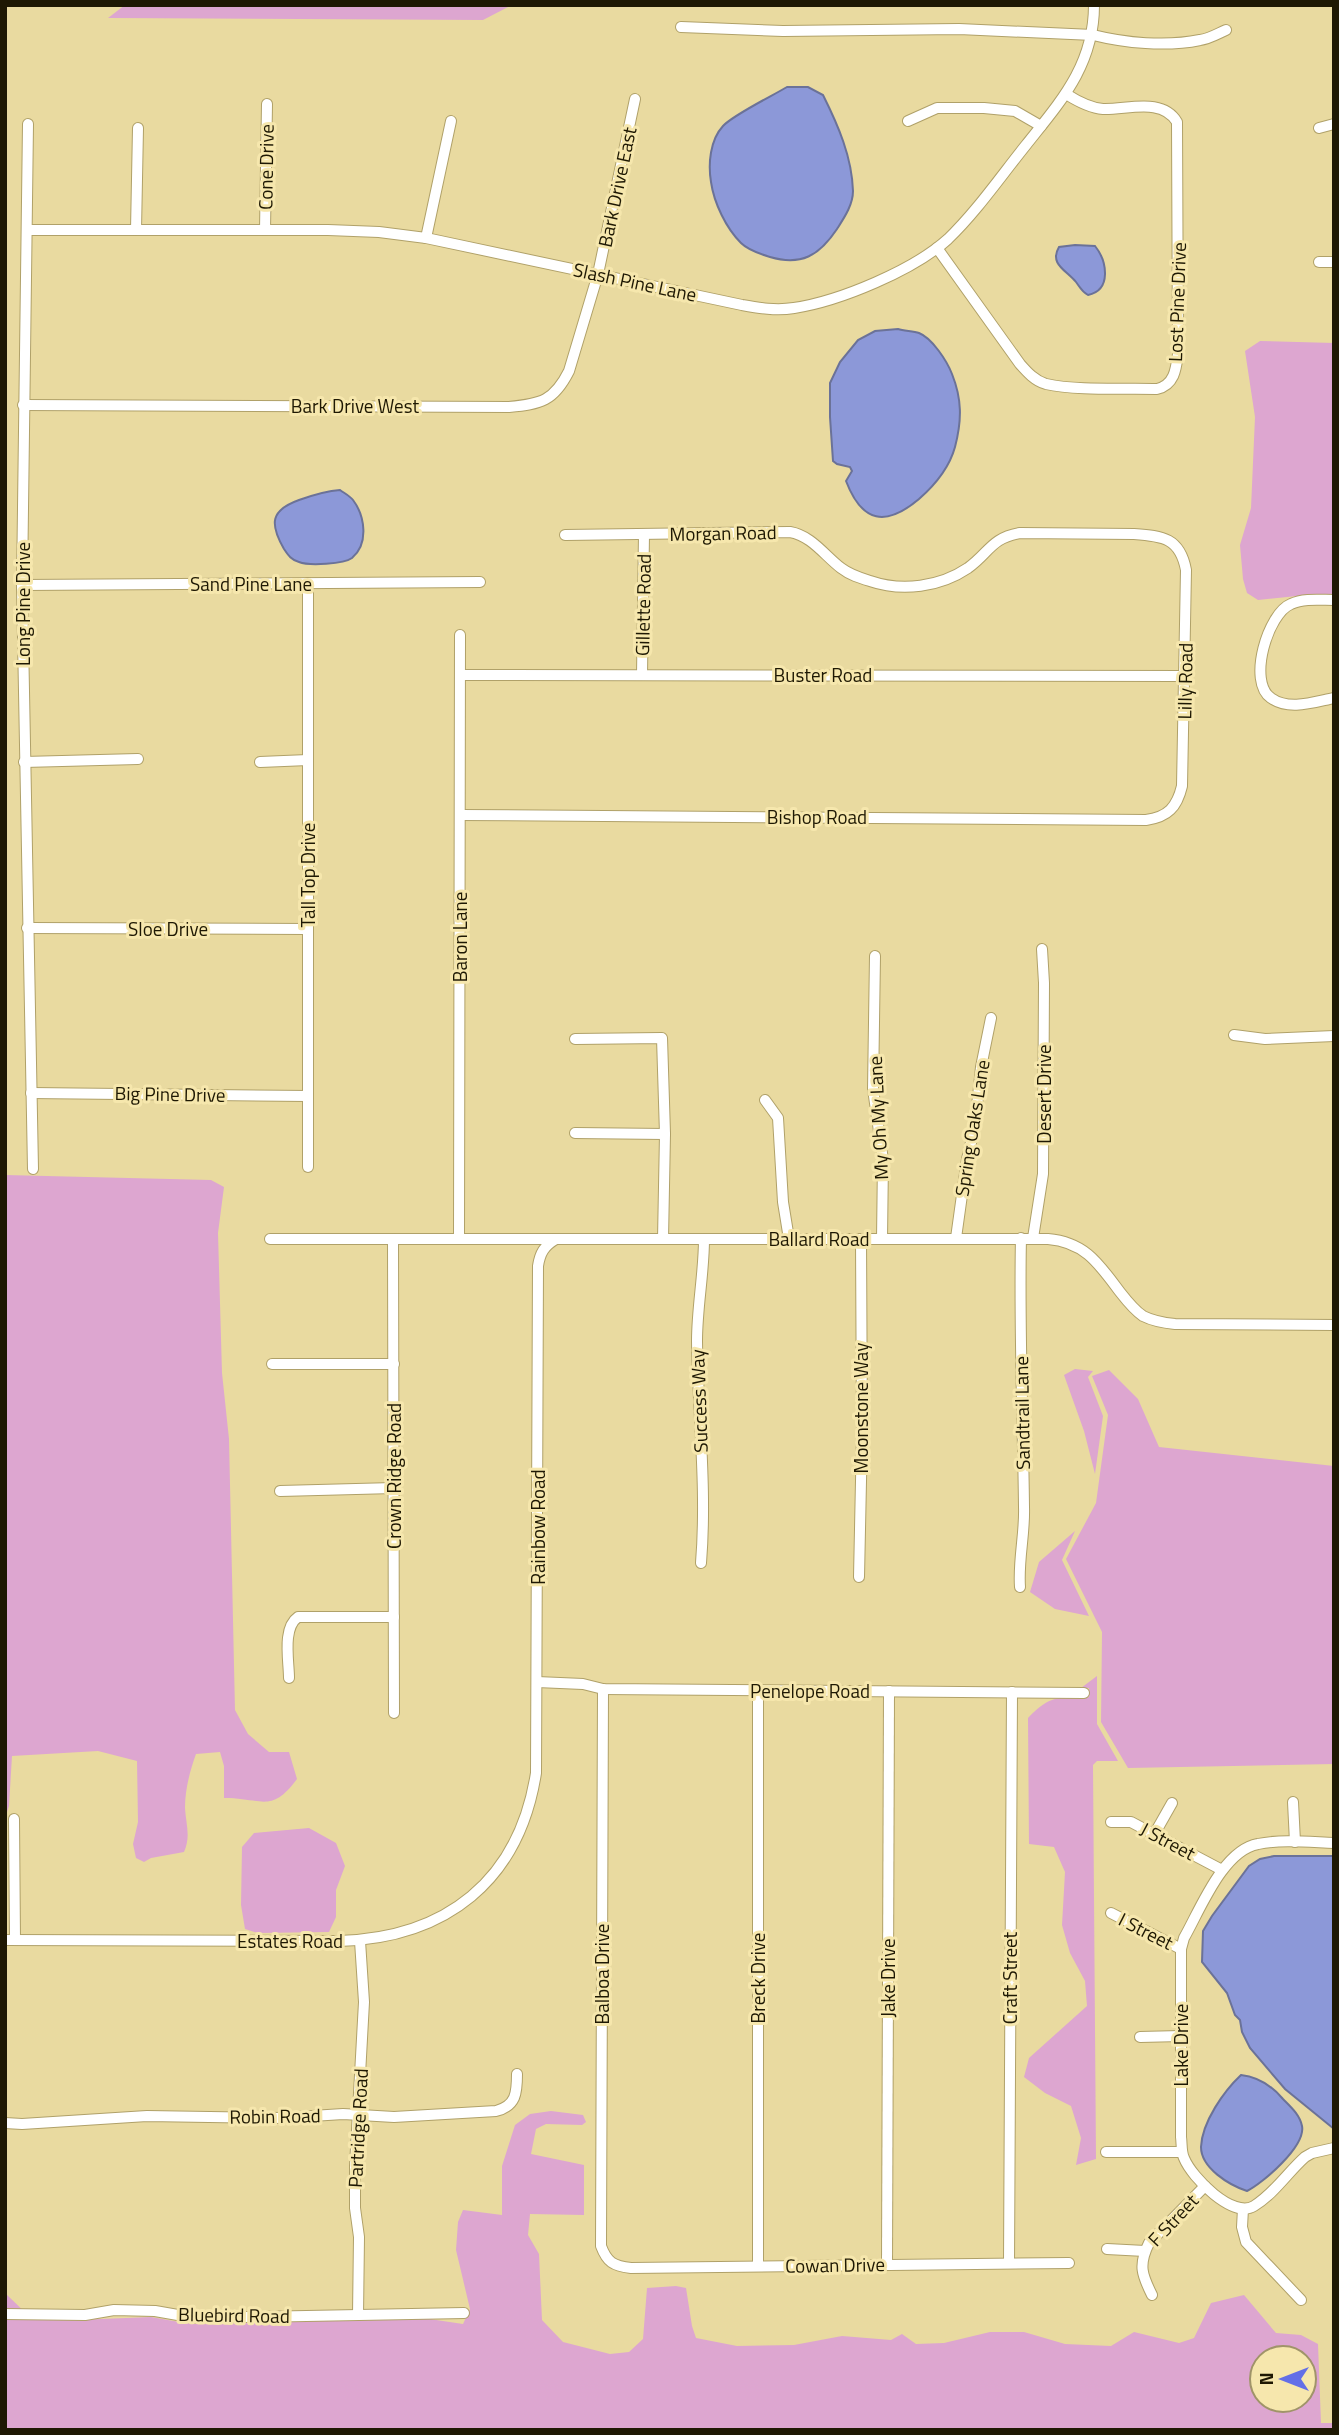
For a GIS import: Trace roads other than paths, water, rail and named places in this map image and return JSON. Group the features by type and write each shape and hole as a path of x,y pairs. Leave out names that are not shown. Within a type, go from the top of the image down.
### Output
{"street":[{"name":"Slash Pine Lane","path":"27,230 379,232 426,238 741,305 766,309 794,308 840,296 906,267 937,248 963,223 1066,94 1084,62 1093,35 1094,5"},
{"path":"681,27 783,31 959,29 1093,35 1109,39 1174,43 1203,40 1226,30"},
{"name":"Lost Pine Drive","path":"937,248 1032,377 1045,383 1077,387 1157,389 1167,386 1176,368 1178,354 1177,122 1170,112 1156,107 1102,109 1066,94"},
{"name":"Bark Drive East","path":"598,274 635,99"},
{"name":"Cone Drive","path":"265,230 267,104"},
{"path":"908,121 937,108 984,108 1015,111 1041,126"},
{"path":"426,238 451,121"},
{"name":"Long Pine Drive","path":"28,124 22,585 33,1169"},
{"path":"1319,128 1334,124"},
{"path":"136,230 138,128"},
{"path":"1319,262 1334,262"},
{"name":"Bark Drive West","path":"23,405 527,405 550,398 563,383 598,274"},
{"name":"Morgan Road","path":"565,535 790,532 803,534 842,569 853,575 874,583 913,587 943,580 968,568 1004,536 1020,533 1152,536 1173,543 1181,550"},
{"name":"Gillette Road","path":"642,675 644,534"},
{"name":"Lilly Road","path":"1172,811 1182,786 1186,570 1181,550"},
{"name":"Sand Pine Lane","path":"22,585 480,582"},
{"name":"Tall Top Drive","path":"308,583 308,1167"},
{"path":"1334,600 1307,600 1289,604 1271,629 1259,670 1262,688 1272,700 1293,705 1334,698"},
{"name":"Baron Lane","path":"459,1239 460,635"},
{"name":"Buster Road","path":"460,675 1185,676"},
{"path":"24,762 138,759"},
{"path":"260,762 308,760"},
{"name":"Bishop Road","path":"460,815 1146,820 1157,819 1172,811"},
{"name":"Sloe Drive","path":"27,928 308,929"},
{"name":"Desert Drive","path":"1027,1238 1043,1174 1044,983 1041,949"},
{"name":"My Oh My Lane","path":"875,956 873,1089 883,1160 882,1238"},
{"name":"Spring Oaks Lane","path":"956,1238 967,1159 975,1126 981,1067 991,1018"},
{"path":"1234,1035 1265,1039 1334,1037"},
{"path":"575,1039 663,1038 663,1239"},
{"name":"Big Pine Drive","path":"31,1093 308,1096"},
{"path":"765,1100 778,1118 783,1202 789,1239"},
{"path":"575,1133 664,1134"},
{"name":"Moonstone Way","path":"859,1577 862,1433 861,1238"},
{"name":"Sandtrail Lane","path":"1020,1587 1024,1511 1019,1313 1027,1238"},
{"name":"Ballard Road","path":"270,1239 1062,1240 1079,1247 1093,1259 1137,1311 1158,1322 1334,1325"},
{"name":"Crown Ridge Road","path":"393,1239 394,1713"},
{"name":"Success Way","path":"701,1563 704,1495 697,1331 703,1283 704,1239"},
{"name":"Rainbow Road","path":"524,1822 536,1773 538,1266 540,1253 547,1244 556,1240"},
{"path":"272,1364 394,1364"},
{"path":"280,1491 394,1488"},
{"path":"289,1678 289,1632 294,1620 306,1616 394,1617"},
{"name":"Penelope Road","path":"537,1682 583,1684 603,1689 1083,1693"},
{"name":"Balboa Drive","path":"603,1689 601,2246 605,2257"},
{"name":"Breck Drive","path":"758,1690 758,2266"},
{"name":"Jake Drive","path":"887,2265 889,1691"},
{"name":"Craft Street","path":"1009,2263 1012,1692"},
{"path":"1293,1802 1295,1842"},
{"path":"1155,1833 1172,1803"},
{"path":"10,1940 14,1819"},
{"name":"Estates Road","path":"10,1940 360,1941 409,1931 455,1909 483,1885 507,1855 524,1822"},
{"name":"J Street","path":"1111,1822 1131,1822 1222,1870"},
{"name":"Lake Drive","path":"1182,2151 1181,1949 1184,1938 1222,1870 1239,1853 1259,1843 1334,1843"},
{"name":"I Street","path":"1111,1913 1181,1949"},
{"name":"Partridge Road","path":"358,2315 356,2115 364,2002 360,1941"},
{"path":"1140,2037 1181,2036"},
{"name":"Robin Road","path":"5,2123 147,2116 394,2117 496,2111 505,2109 514,2099 517,2074"},
{"path":"1106,2152 1182,2151 1192,2172 1205,2186 1234,2207 1243,2209 1254,2206 1268,2195 1305,2157 1334,2148"},
{"name":"F Street","path":"1152,2295 1142,2273 1145,2250 1205,2186"},
{"path":"1243,2209 1242,2227 1246,2242 1301,2300"},
{"path":"1107,2249 1145,2250"},
{"name":"Cowan Drive","path":"605,2257 612,2264 631,2268 1069,2263"},
{"name":"Bluebird Road","path":"5,2314 85,2315 114,2310 155,2311 195,2318 464,2313"}],"water":[{"path":"787,87 808,87 823,95 843,141 853,191 848,211 823,246 808,256 791,260 754,252 736,237 718,207 710,175 711,152 723,126"},
{"path":"1095,246 1102,259 1104,281 1096,292 1088,295 1057,262 1056,253 1059,247"},
{"path":"898,329 924,336 943,357 958,392 959,428 955,447 941,476 907,508 886,517 867,513 852,495 846,481 852,471 850,467 833,461 830,383 840,362 858,340 875,331"},
{"path":"340,490 353,500 360,514 363,538 357,552 348,560 334,563 310,564 292,559 276,532 275,518 278,513 299,500"},
{"path":"1274,1856 1334,1856 1334,2129 1285,2089 1250,2048 1227,1993 1202,1962 1203,1931 1212,1916 1249,1866 1260,1859"},
{"path":"1241,2075 1259,2080 1274,2090 1295,2111 1302,2126 1291,2153 1263,2180 1247,2191 1217,2175 1202,2155 1201,2147 1205,2127 1215,2108"}]}
